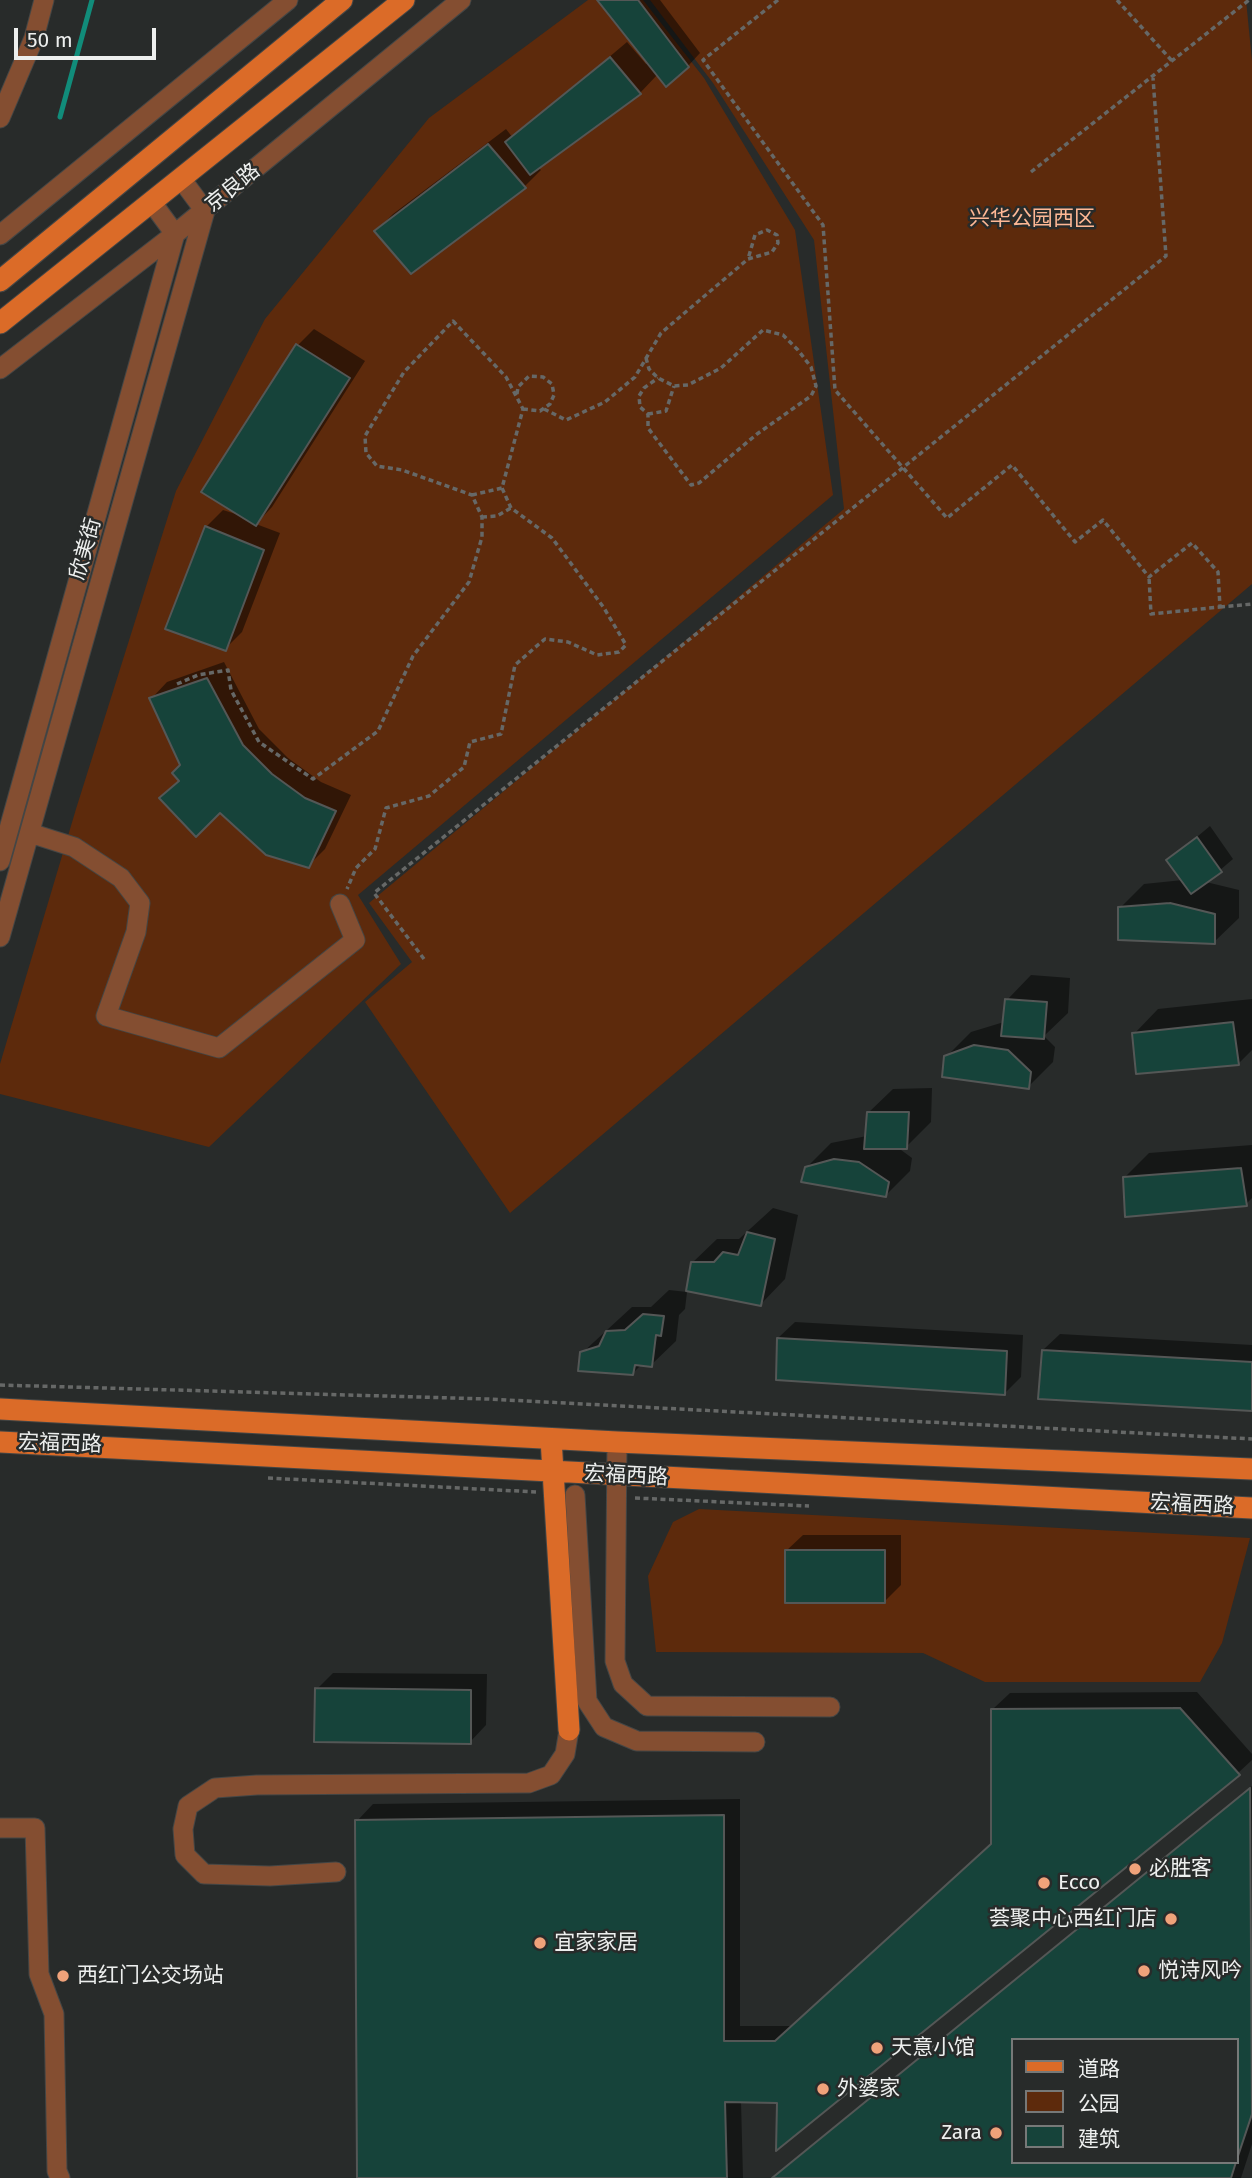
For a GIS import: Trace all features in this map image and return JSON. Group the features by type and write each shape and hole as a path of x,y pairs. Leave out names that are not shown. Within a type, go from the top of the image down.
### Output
{"main road":[{"path":"0,281 342,0"},
{"name":"京良路","path":"0,323 153,204 404,0"},
{"name":"宏福西路","path":"0,1409 617,1443 1252,1469"},
{"path":"551,1439 569,1730"},
{"name":"宏福西路","path":"0,1442 1252,1508"}],"street":[{"path":"0,118 34,38 44,0"},
{"path":"0,234 288,0"},
{"name":"京良路","path":"0,369 205,211 461,0"},
{"path":"182,180 205,211"},
{"path":"153,204 176,234"},
{"name":"欣美街","path":"0,937 205,211"},
{"name":"欣美街","path":"0,861 176,234"},
{"path":"30,833 74,847 121,878 140,903 136,932 106,1016 219,1048 355,940 340,904"},
{"path":"617,1443 615,1661 623,1684 646,1706 830,1707"},
{"path":"575,1494 587,1701 604,1727 637,1741 755,1742"},
{"path":"336,1872 270,1876 204,1874 185,1855 183,1829 188,1806 215,1788 257,1785 529,1783 551,1775 565,1754 569,1730"},
{"path":"0,1828 35,1828 39,1974 54,2014 57,2171 60,2178"}],"path":[{"path":"778,0 703,60 823,225 835,390 947,518 1013,465 1075,542 1102,520 1149,577 1152,614 1252,604"},
{"path":"1117,0 1173,62"},
{"path":"1031,172 1249,0"},
{"path":"424,959 374,893 1166,256 1153,78"},
{"path":"544,409 566,419 605,402 635,377 661,333 748,259 772,252 778,243 777,235 767,230 755,235 748,259"},
{"path":"340,904 356,868 375,849 386,808 429,796 464,767 470,742 500,734 515,665 545,639 568,642 597,655 619,652 626,645 604,608 552,538 512,508 502,488 523,409 506,377 453,321 404,372 365,436 366,453 377,466 402,470 472,495 486,489 502,488"},
{"path":"646,358 649,369 658,378 674,386 688,385 721,368 763,330 783,335 798,350 811,367 816,386 811,396 757,434 699,483 691,485 648,428 648,414 640,407 639,396 644,388 658,378"},
{"path":"517,397 518,387 529,376 543,377 552,384 554,395 544,409 523,409"},
{"path":"648,414 666,411 674,386"},
{"path":"177,684 198,675 228,670 231,690 260,742 313,779 378,731 413,656 469,582 482,537 482,517 472,495"},
{"path":"482,517 497,516 512,508"},
{"path":"1149,577 1192,542 1217,572 1220,607"},
{"path":"0,1385 488,1399 1252,1439"}],"green space":[{"path":"588,0 643,0 704,78 795,230 833,495 358,895 401,964 209,1147 0,1094 0,1064 76,809 176,491 265,319 429,118"},
{"name":"兴华公园西区","path":"650,0 1246,0 1252,61 1252,584 510,1213 365,1002 412,962 369,903 844,509 814,240 713,83"},
{"path":"699,1509 1250,1538 1222,1643 1200,1682 985,1682 923,1653 656,1652 648,1576 673,1522"}],"building":[{"path":"597,0 638,0 689,67 666,87"},
{"path":"610,57 641,94 530,175 505,142"},
{"path":"488,144 526,188 411,274 374,231"},
{"path":"296,344 350,378 256,526 201,492"},
{"path":"205,526 264,550 226,651 165,629"},
{"path":"207,678 243,745 272,774 305,798 336,811 309,868 266,855 220,813 196,837 159,798 179,781 172,773 180,765 149,698"},
{"path":"1197,837 1222,872 1191,894 1166,860"},
{"path":"1170,903 1215,914 1215,944 1118,940 1118,907"},
{"path":"1005,999 1047,1002 1044,1039 1001,1036"},
{"path":"1233,1022 1239,1065 1136,1074 1132,1033"},
{"path":"974,1045 1008,1050 1031,1072 1029,1089 942,1077 944,1056"},
{"path":"867,1112 909,1112 907,1149 864,1149"},
{"path":"834,1159 859,1162 889,1182 886,1197 801,1182 805,1167"},
{"path":"1241,1168 1247,1206 1125,1217 1123,1177"},
{"path":"747,1232 775,1239 761,1306 686,1291 691,1262 714,1262 723,1252 738,1255"},
{"path":"643,1314 664,1316 661,1336 656,1335 652,1367 635,1365 633,1375 578,1371 580,1352 599,1346 606,1331 625,1330"},
{"path":"777,1338 1007,1351 1005,1395 776,1380"},
{"path":"1042,1350 1252,1362 1252,1411 1038,1399"},
{"path":"785,1550 885,1550 885,1603 785,1603"},
{"path":"315,1688 471,1690 471,1744 314,1742"},
{"name":"宜家家居","path":"1180,1708 1240,1775 776,2151 777,2103 725,2102 727,2178 357,2178 355,1820 724,1815 724,2041 775,2041 991,1844 991,1709"},
{"name":"荟聚中心西红门店","path":"1250,1788 1252,2114 1238,2157 1238,2038 1010,2038 1010,2164 1236,2164 1231,2178 772,2178"}],"waterway":[{"path":"60,117 92,0"}],"place":[{"name":"必胜客","path":"1135,1869"},
{"name":"Ecco","path":"1044,1883"},
{"name":"荟聚中心西红门店","path":"1171,1919"},
{"name":"宜家家居","path":"540,1943"},
{"name":"悦诗风吟","path":"1144,1971"},
{"name":"西红门公交场站","path":"63,1976"},
{"name":"天意小馆","path":"877,2048"},
{"name":"外婆家","path":"823,2089"},
{"name":"Zara","path":"996,2133"}]}
